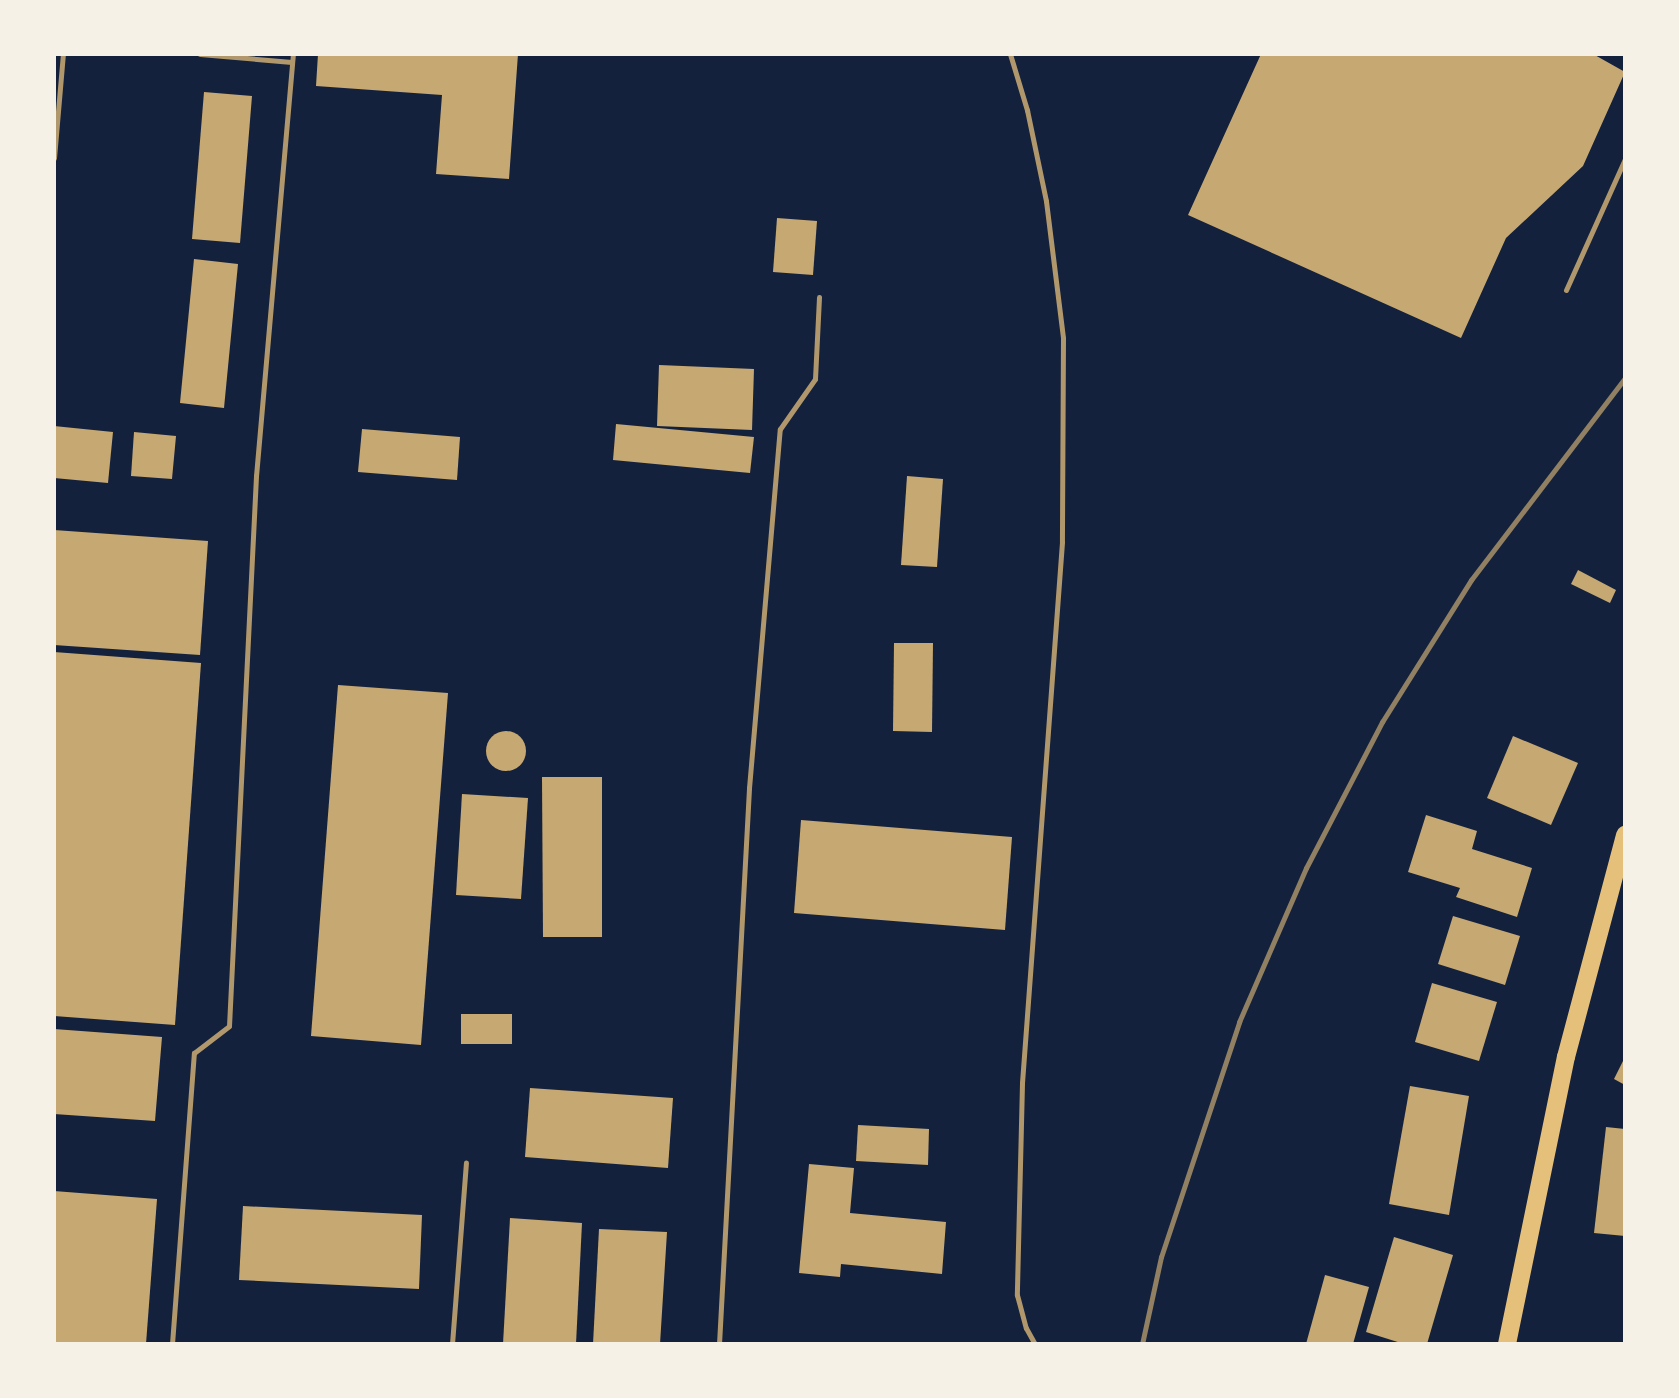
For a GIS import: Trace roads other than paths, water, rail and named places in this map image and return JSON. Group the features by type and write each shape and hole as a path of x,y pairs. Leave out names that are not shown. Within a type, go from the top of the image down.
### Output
{"main road":[{"path":"1507,1344 1566,1057 1625,835"}],"lane":[{"path":"54,158 63,54"},
{"path":"200,54 292,62"},
{"path":"172,1344 194,1053 229,1026 256,476 293,54"},
{"path":"1010,54 1027,110 1046,201 1063,338 1062,542 1022,1083 1017,1295 1026,1328 1035,1344"},
{"path":"1566,290 1625,159"},
{"path":"719,1344 749,788 780,429 815,379 819,297"},
{"path":"452,1344 466,1163"}],"railway":[{"path":"1142,1344 1161,1257 1239,1022 1306,868 1382,722 1471,580 1625,378"}]}
